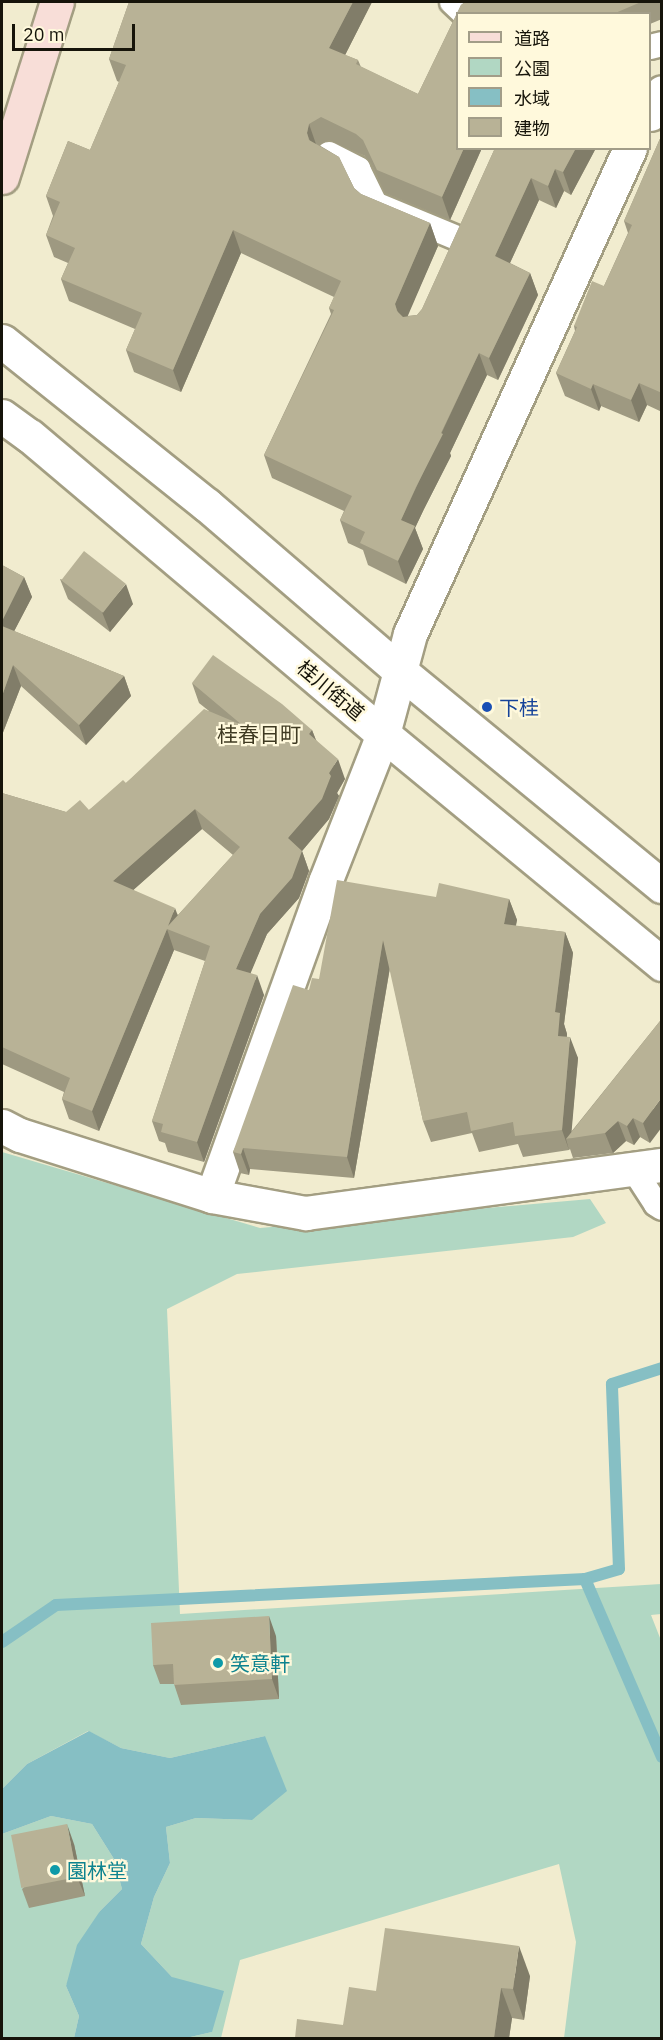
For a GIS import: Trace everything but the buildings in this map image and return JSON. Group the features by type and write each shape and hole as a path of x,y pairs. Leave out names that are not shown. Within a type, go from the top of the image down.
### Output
{"main road":[{"path":"2,177 57,2"}],"street":[{"path":"651,112 662,92"},
{"path":"212,1196 325,882 383,734 415,623 629,150"},
{"path":"2,341 207,505 400,671 662,885"},
{"name":"桂川街道","path":"2,416 30,436 383,734 662,964"},
{"path":"2,1126 20,1135 212,1196 306,1213 648,1168"}],"lane":[{"path":"329,154 358,169 375,204 457,238"},
{"path":"648,1168 656,1204 662,1208"}],"green space":[{"path":"2,1152 260,1228 590,1199 606,1223 573,1237 237,1274 167,1309 180,1614 661,1584 661,1614 651,1615 662,1643 661,2038 564,2038 576,1942 559,1864 240,1960 221,2038 186,2038 212,2032 172,1977 141,1944 154,1897 170,1863 166,1827 196,1818 252,1820 265,1736 170,1758 121,1748 88,1731 27,1764 2,1789"},
{"path":"51,1816 92,1824 114,1859 122,1889 100,1911 66,1986 79,2016 74,2038 2,2038 2,1834"}],"water":[{"path":"89,1731 121,1748 170,1758 265,1736 287,1791 252,1820 196,1818 166,1827 170,1863 154,1897 141,1944 172,1977 224,1991 212,2032 186,2038 74,2038 79,2016 66,1986 77,1945 100,1911 122,1889 114,1859 92,1824 51,1816 2,1834 2,1789 27,1764"}],"waterway":[{"path":"585,1579 619,1569 612,1384 662,1368"},
{"path":"2,1642 56,1605 585,1579 662,1757"}],"place":[{"name":"下桂","path":"487,707"},
{"name":"笑意軒","path":"218,1663"},
{"name":"園林堂","path":"55,1870"}],"district":[{"name":"桂春日町","path":"259,734"}]}
